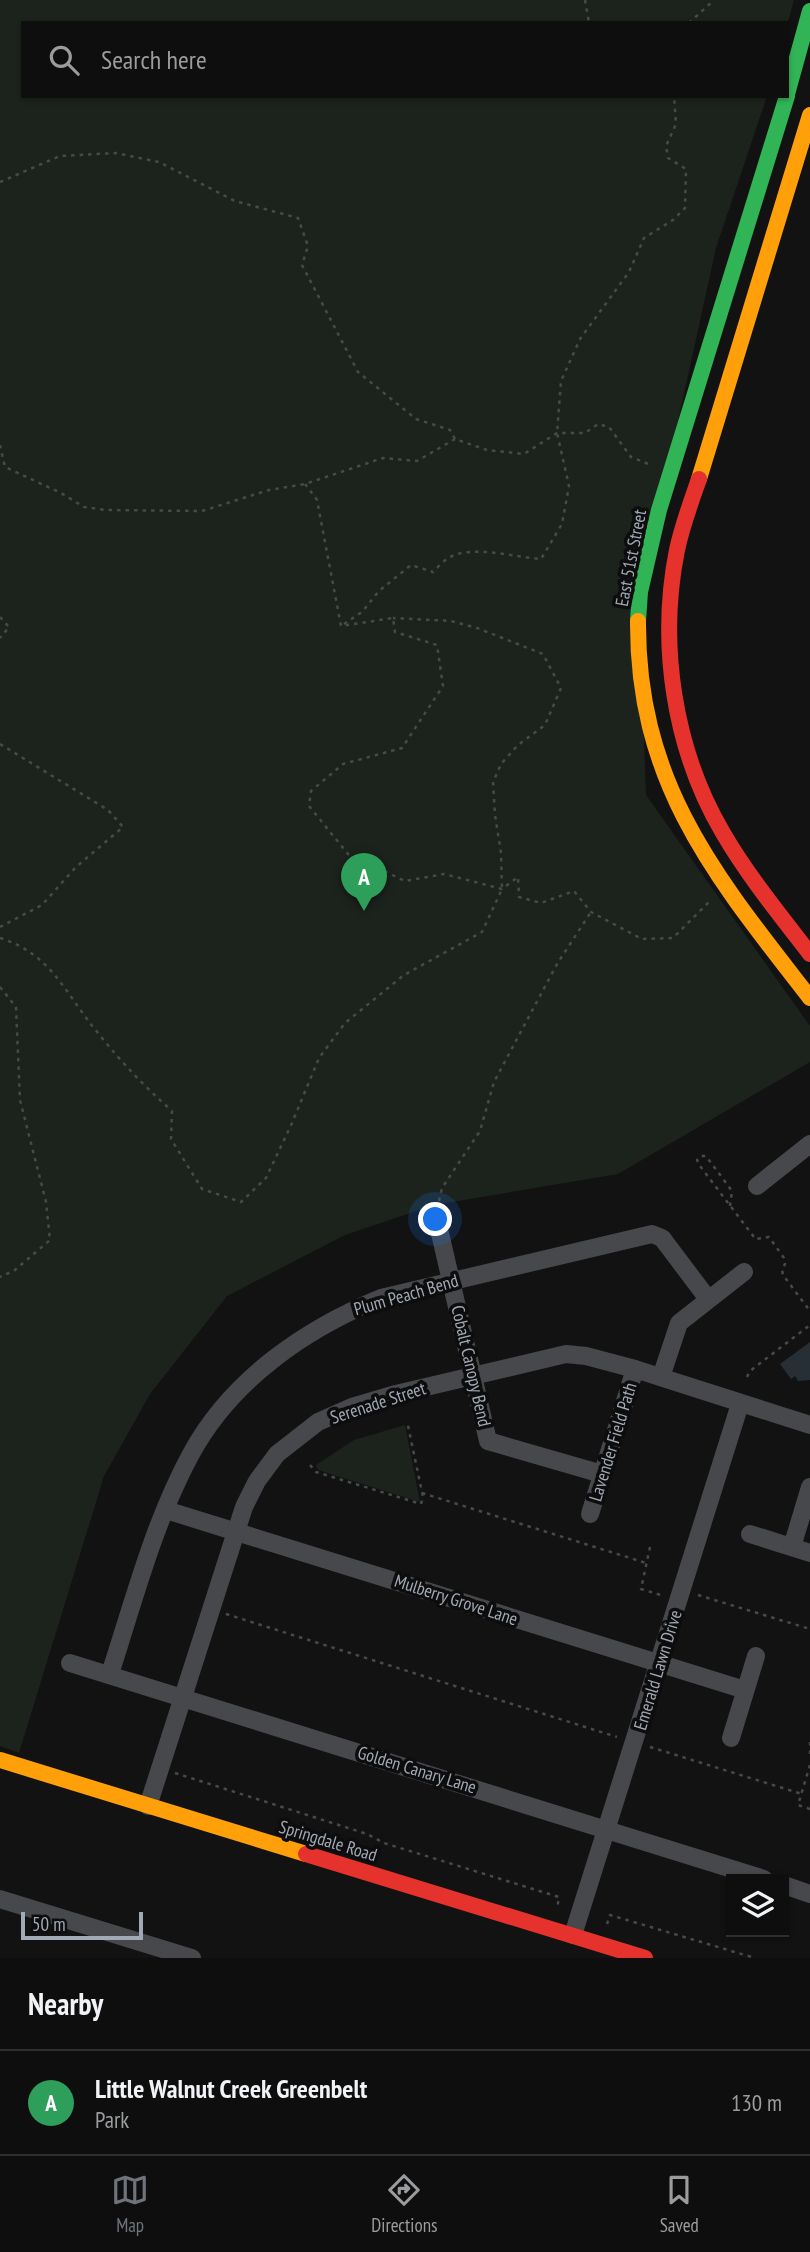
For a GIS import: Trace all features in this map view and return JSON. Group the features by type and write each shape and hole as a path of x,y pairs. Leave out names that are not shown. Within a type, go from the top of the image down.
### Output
{"street":[{"name":"East 51st Street","path":"789,88 810,10"},
{"name":"East 51st Street","path":"786,98 657,517 639,599 643,683 663,770 677,806 724,886 810,998"},
{"path":"810,115 681,537 671,590 669,637 679,720 690,761 704,795 721,831 747,870 810,954"},
{"path":"757,1186 806,1155"},
{"name":"Cobalt Canopy Bend","path":"436,1216 488,1441 601,1474"},
{"name":"Plum Peach Bend","path":"110,1674 147,1560 191,1452 208,1428 260,1370 282,1352 343,1313 381,1298 452,1280 655,1234 662,1238 708,1299"},
{"path":"661,1377 680,1323 744,1272"},
{"name":"Serenade Street","path":"148,1806 244,1507 277,1454 318,1422 352,1407 472,1376 573,1354 661,1377 810,1425"},
{"name":"Lavender Field Path","path":"590,1514 635,1370"},
{"name":"Emerald Lawn Drive","path":"573,1935 740,1404"},
{"path":"792,1547 810,1488"},
{"name":"Mulberry Grove Lane","path":"166,1510 745,1690"},
{"path":"751,1534 810,1553"},
{"path":"731,1738 756,1656"},
{"name":"Golden Canary Lane","path":"70,1663 748,1874"},
{"name":"Springdale Road","path":"0,1760 645,1958"},
{"path":"789,1887 810,1894"},
{"path":"0,1899 192,1958"}],"path":[{"path":"585,0 589,21"},
{"path":"691,21 714,0"},
{"path":"341,626 362,612 379,591 411,565 433,572 450,557 476,550 503,556 541,559 562,524 569,486 557,433 561,381 580,339 629,272 644,238 673,220 685,208 686,169 668,158 666,146 676,124 674,98"},
{"path":"0,182 60,156 116,153 159,162 235,201 298,218 309,246 302,265 358,372 416,419 450,430 455,439 487,450 523,454 557,433 585,433 598,424 609,427 631,457 671,472"},
{"path":"0,446 5,467 61,493 84,507 106,510 202,510 269,489 305,484 383,458 417,461 455,439"},
{"path":"305,484 317,500 341,626"},
{"path":"0,617 9,627 0,638"},
{"path":"341,626 393,618 450,621 543,654 561,688 545,725 518,745 501,764 492,782 501,853 502,889"},
{"path":"393,618 396,632 437,645 443,687 402,748 342,764 311,791 309,806 348,854 405,881 444,874 502,889"},
{"path":"0,744 108,810 122,827 76,867 42,905 0,927"},
{"path":"0,938 34,954 65,988 90,1024 132,1074 172,1111 171,1139 202,1189 241,1202 266,1178 319,1058 345,1023 404,975 482,932 502,889 517,877 519,897 541,903 574,891 591,912 642,939 673,938 724,886"},
{"path":"436,1216 442,1188 480,1131 494,1082 557,964 591,912"},
{"path":"0,987 16,1007 20,1100 46,1202 50,1240 15,1270 0,1277"},
{"path":"730,1206 733,1195 731,1190 706,1156 701,1156 697,1160 698,1163 730,1206 755,1239 770,1238 785,1260 783,1275 810,1311"},
{"path":"747,1377 750,1371 810,1325"},
{"path":"310,1465 316,1472 421,1504 422,1493 407,1421"},
{"path":"422,1493 646,1563"},
{"path":"650,1547 641,1588 668,1597"},
{"path":"695,1594 810,1629"},
{"path":"222,1613 624,1739"},
{"path":"810,1742 810,1754"},
{"path":"647,1746 802,1794"},
{"path":"810,1765 798,1805 810,1809"},
{"path":"178,1774 367,1834 384,1843 559,1897 556,1909"},
{"path":"607,1924 610,1915 755,1958"}],"shaded area":[{"path":"0,0 794,0 788,21 21,21 21,98 766,98 716,248 639,599 646,795 810,1026 810,1062 618,1174 434,1205 345,1235 227,1296 150,1394 104,1476 19,1753 0,1746"},
{"path":"810,1342 810,1380 798,1381 795,1376 791,1379 780,1364"},
{"path":"405,1425 420,1502 318,1470 316,1465 354,1440"}],"traffic: fast":[{"path":"789,87 810,11"},
{"path":"638,621 640,592 659,510 786,98"}],"traffic: slow":[{"path":"699,479 810,115"},
{"path":"638,621 641,679 651,732 667,780 688,825 714,869 810,998"},
{"path":"0,1760 306,1854"}],"traffic: jam":[{"path":"699,479 677,550 669,622 670,659 682,732 692,767 723,833 754,880 810,954"},
{"path":"306,1854 645,1958"}],"place":[{"name":"Little Walnut Creek Greenbelt","path":"364,911"}]}
